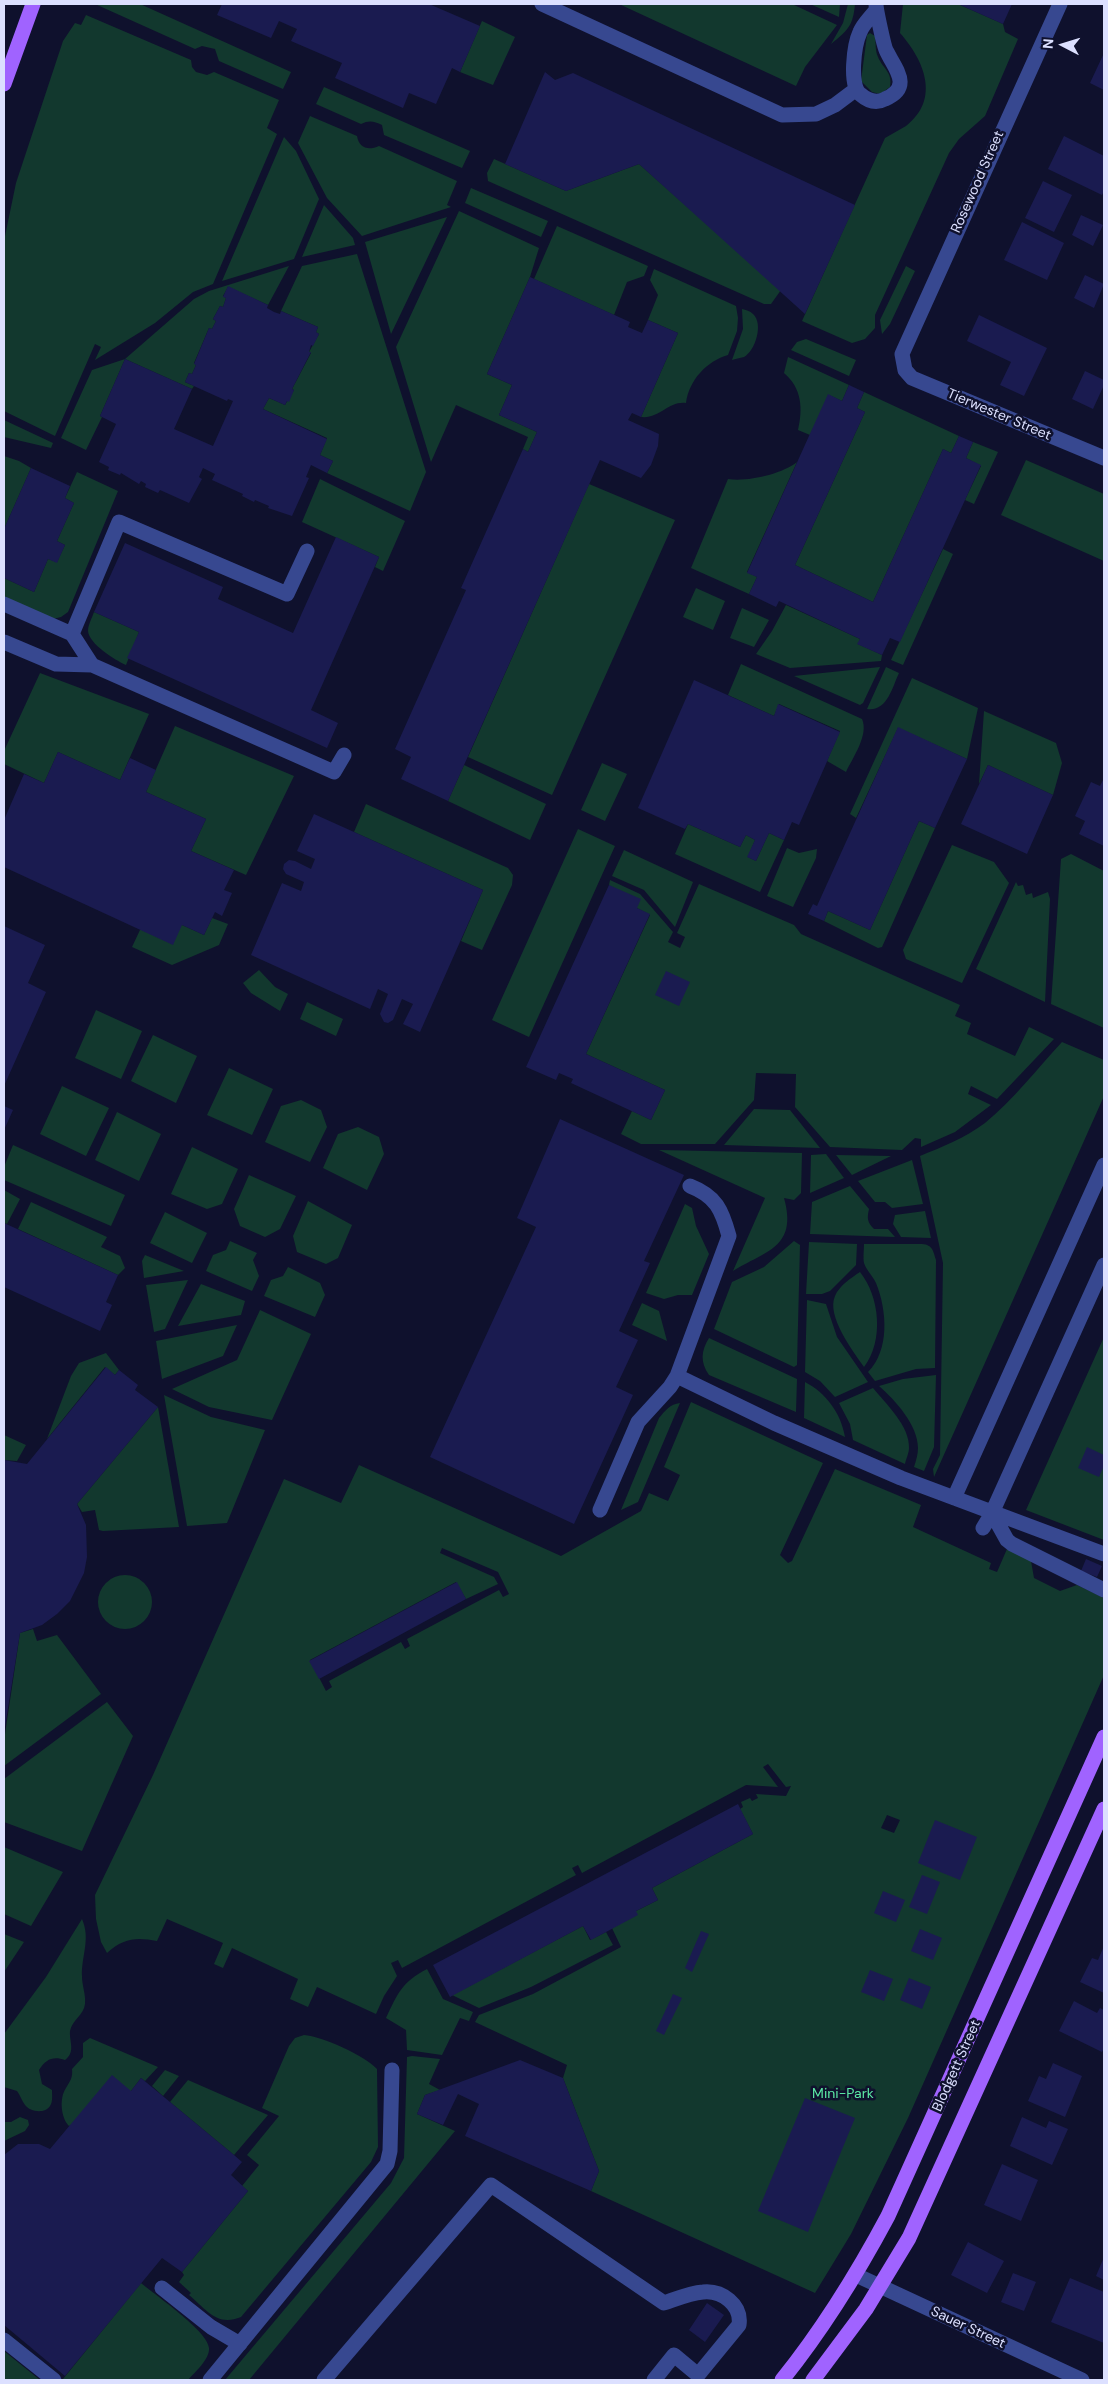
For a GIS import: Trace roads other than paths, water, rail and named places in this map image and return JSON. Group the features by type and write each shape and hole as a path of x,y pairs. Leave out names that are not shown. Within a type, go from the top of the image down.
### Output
{"main road":[{"path":"4,84 33,4"},
{"name":"Blodgett Street","path":"782,2380 811,2342 856,2275 902,2188 1006,1959 1104,1736"},
{"name":"Blodgett Street","path":"812,2380 880,2287 898,2258 924,2208 1104,1808"},
{"path":"1006,1959 1030,1971"}],"street":[{"path":"542,4 782,115 816,114 835,105 855,90"},
{"name":"Rosewood Street","path":"902,362 904,346 1060,4"},
{"path":"876,7 884,35 884,45 900,73 899,86 893,96 881,101 871,101 855,90 853,79 860,32 876,7"},
{"name":"Tierwester Street","path":"902,362 905,370 912,378 1104,458"},
{"path":"72,634 120,522 286,594 307,551"},
{"path":"4,604 72,634 92,666"},
{"path":"4,642 56,664 92,666 334,772 344,755"},
{"path":"954,1498 1104,1165"},
{"path":"600,1510 638,1422 670,1388 677,1376 729,1236 723,1214 706,1192 690,1186"},
{"path":"983,1528 992,1513 1104,1265"},
{"path":"677,1376 774,1423 954,1498 1104,1554"},
{"path":"992,1513 1007,1540 1104,1590"},
{"path":"1043,1558 1054,1535"},
{"path":"210,2380 387,2164 390,2151 392,2070"},
{"path":"324,2380 491,2184 664,2303 703,2292 724,2297 736,2306 740,2318 739,2324 698,2375 674,2355 654,2380"},
{"name":"Sauer Street","path":"856,2275 1082,2380"},
{"path":"162,2288 211,2327 240,2344"},
{"path":"4,2340 54,2380"}],"park label":[{"name":"Mini-Park","path":"843,2094"}]}
